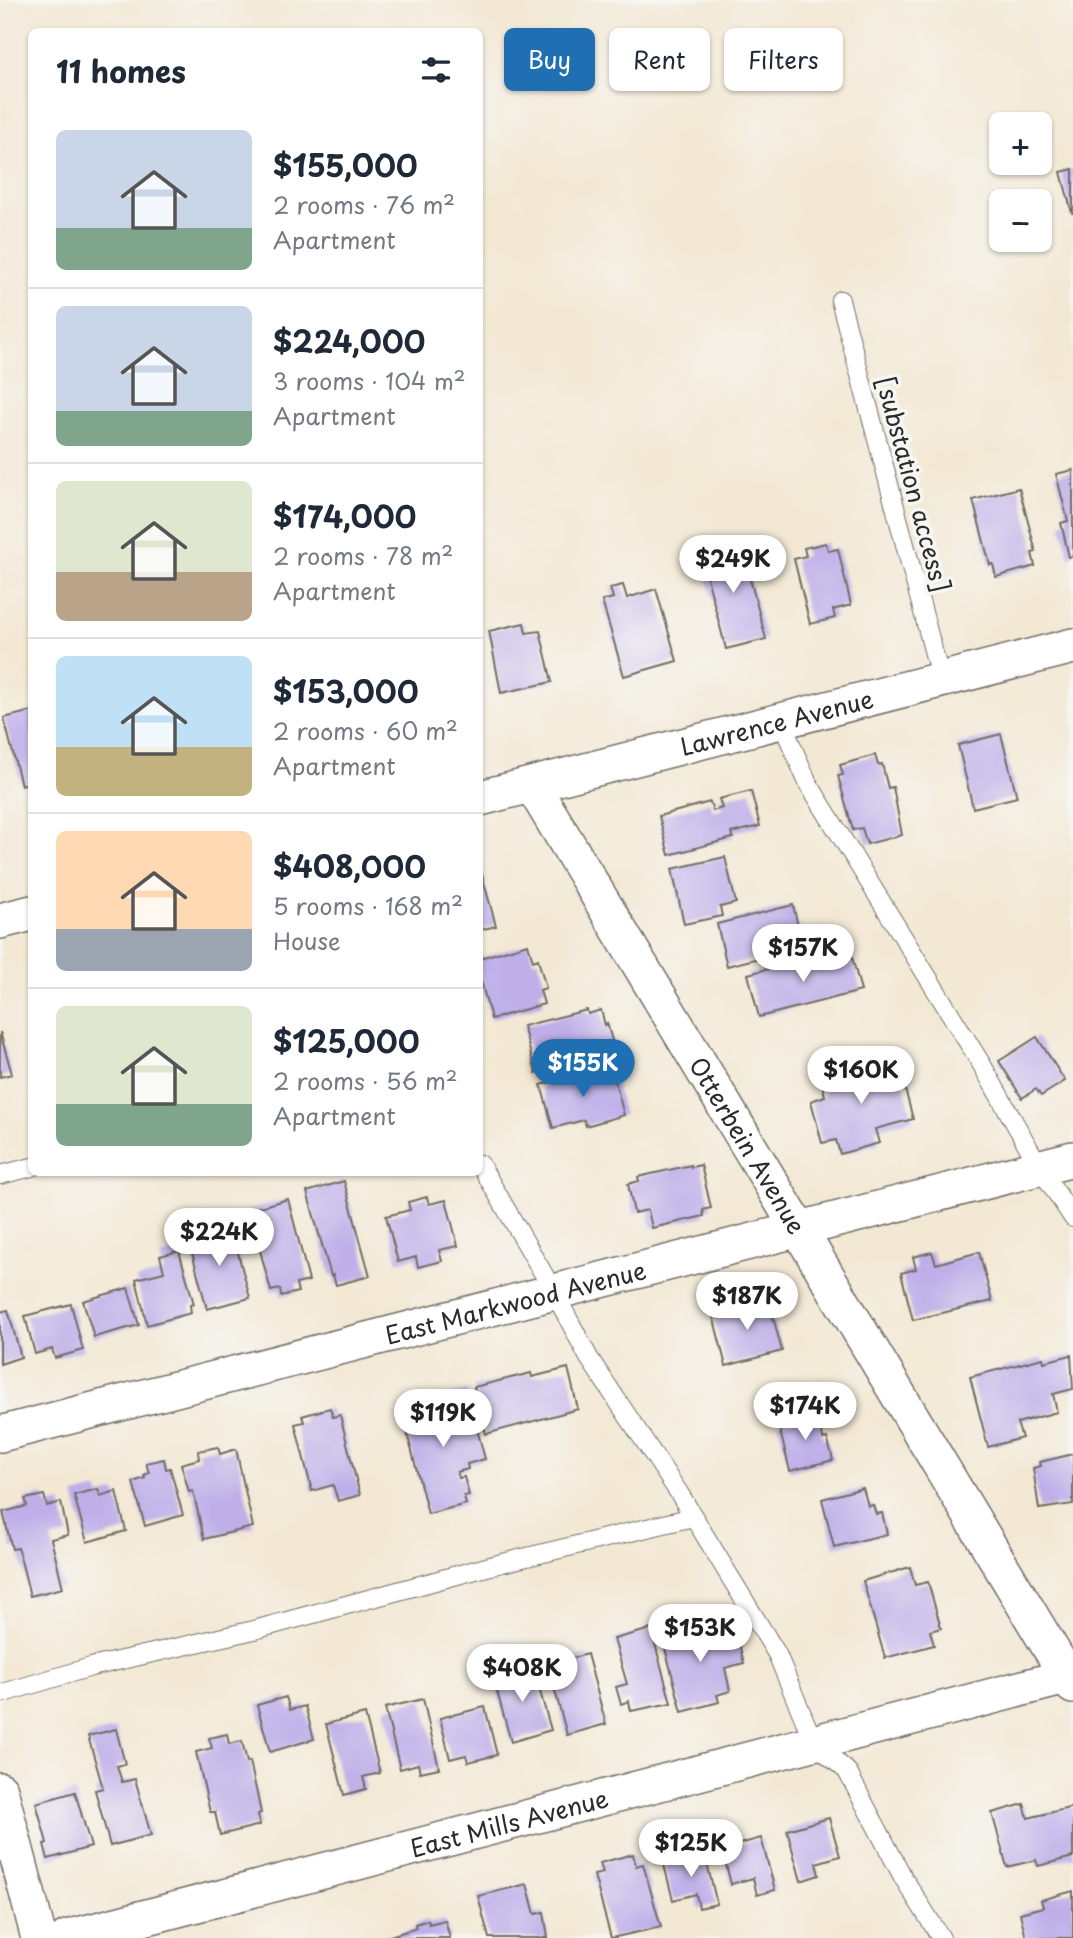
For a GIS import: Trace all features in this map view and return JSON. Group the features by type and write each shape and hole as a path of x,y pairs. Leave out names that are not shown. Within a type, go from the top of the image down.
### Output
{"street":[{"name":"Lawrence Avenue","path":"483,797 1073,646"},
{"name":"Otterbein Avenue","path":"532,785 1071,1679"},
{"path":"0,921 28,914"},
{"name":"East Markwood Avenue","path":"0,1434 1057,1164"},
{"name":"East Mills Avenue","path":"67,1938 814,1743 1071,1679"},
{"path":"0,1790 38,1938"}],"lane":[{"name":"[substation access]","path":"840,300 941,680"},
{"path":"781,721 808,783 982,1065 1057,1164 1073,1217"},
{"path":"0,1175 28,1168"},
{"path":"483,1169 589,1358 693,1517 777,1654 814,1743 847,1771 904,1879 941,1938"},
{"path":"0,1695 91,1667 254,1630 494,1565 693,1517"}],"building":[{"path":"1073,169 1073,213 1072,213 1061,172"},
{"path":"1073,470 1073,556 1069,557 1061,523 1068,521 1056,474"},
{"path":"1019,488 1036,552 1032,553 1035,566 996,577 993,564 990,565 973,500"},
{"path":"740,541 766,639 726,649 700,551"},
{"path":"826,543 828,551 838,549 851,605 833,610 835,618 810,624 794,559 806,556 804,548"},
{"path":"623,585 627,598 656,589 677,661 624,676 602,601 613,598 610,588"},
{"path":"524,623 526,633 540,631 552,682 501,693 489,631"},
{"path":"28,712 28,783 21,785 4,718"},
{"path":"1001,734 1017,797 973,808 958,745"},
{"path":"875,755 878,765 882,764 888,788 893,787 902,835 867,844 862,828 853,830 838,776 843,775 840,765"},
{"path":"751,791 760,826 731,833 733,838 669,855 659,816 710,802 713,811 722,808 719,799"},
{"path":"725,857 736,903 720,907 722,916 684,924 672,869"},
{"path":"483,879 496,926 483,929"},
{"path":"793,905 803,947 727,966 717,924"},
{"path":"528,944 533,961 538,959 546,988 540,990 544,1004 491,1019 483,988 483,957"},
{"path":"851,953 861,991 759,1017 748,974 815,957 816,962"},
{"path":"587,1010 588,1014 601,1010 615,1051 585,1059 586,1064 562,1070 561,1066 536,1073 523,1026"},
{"path":"0,1032 12,1074 0,1077"},
{"path":"1037,1037 1065,1081 1041,1096 1036,1089 1022,1098 999,1061"},
{"path":"897,1059 913,1119 875,1129 879,1143 840,1154 836,1140 822,1143 811,1101 825,1096 821,1080"},
{"path":"611,1066 624,1115 586,1126 584,1120 553,1128 541,1085"},
{"path":"701,1165 711,1208 703,1210 704,1216 652,1228 648,1210 634,1213 628,1184 639,1181 638,1177"},
{"path":"344,1181 370,1276 336,1285 307,1192"},
{"path":"427,1197 429,1204 446,1200 458,1246 439,1250 442,1261 418,1267 416,1257 398,1262 386,1216 410,1210 408,1202"},
{"path":"288,1199 309,1281 296,1284 298,1292 281,1296 280,1289 271,1291 249,1210"},
{"path":"231,1227 250,1298 207,1309 188,1238"},
{"path":"179,1251 194,1304 190,1305 191,1313 147,1325 136,1279 164,1272 160,1256"},
{"path":"932,1252 936,1264 979,1252 992,1301 913,1320 901,1273 916,1269 913,1257"},
{"path":"128,1288 139,1325 94,1337 83,1301"},
{"path":"768,1298 782,1351 726,1366 712,1312"},
{"path":"71,1304 83,1350 55,1358 52,1349 35,1354 25,1316"},
{"path":"8,1310 21,1357 0,1364 0,1312"},
{"path":"1071,1355 1073,1389 1053,1394 1057,1412 1017,1423 1022,1438 988,1447 970,1377 1043,1358 1044,1362"},
{"path":"568,1368 578,1409 486,1434 474,1387 531,1373 532,1377"},
{"path":"467,1391 485,1459 467,1464 468,1469 457,1472 459,1478 464,1477 469,1495 464,1496 466,1504 428,1514 401,1409 430,1401 434,1414 444,1411 441,1397"},
{"path":"330,1408 333,1417 340,1415 360,1495 338,1501 333,1485 312,1491 295,1424 304,1422 302,1416"},
{"path":"817,1413 823,1439 827,1438 833,1460 790,1471 778,1423"},
{"path":"218,1447 220,1454 236,1449 253,1527 204,1539 193,1491 189,1492 181,1464 199,1459 198,1451"},
{"path":"1073,1454 1073,1504 1039,1509 1033,1468 1041,1466 1040,1462"},
{"path":"164,1459 166,1469 170,1468 183,1515 145,1526 133,1482 145,1478 144,1475 149,1473 146,1463"},
{"path":"863,1488 868,1506 873,1505 876,1514 882,1513 887,1534 834,1547 822,1499"},
{"path":"98,1489 100,1496 116,1491 126,1531 87,1542 74,1495"},
{"path":"44,1495 47,1506 61,1502 68,1535 51,1539 63,1588 30,1596 18,1548 12,1549 3,1512 27,1506 25,1499"},
{"path":"910,1567 915,1585 928,1582 941,1628 930,1631 934,1645 885,1658 863,1581"},
{"path":"704,1618 706,1625 714,1623 719,1645 738,1640 744,1663 725,1668 730,1691 717,1695 719,1702 682,1712 662,1637 686,1631 684,1623"},
{"path":"651,1629 671,1703 631,1711 629,1701 621,1704 616,1687 627,1684 614,1639"},
{"path":"587,1654 606,1724 567,1735 552,1680 570,1675 566,1660"},
{"path":"533,1667 551,1730 511,1742 493,1677"},
{"path":"286,1697 290,1710 305,1706 314,1739 270,1752 257,1705"},
{"path":"423,1699 439,1768 420,1772 418,1764 400,1769 385,1708"},
{"path":"485,1707 497,1755 468,1762 466,1755 450,1759 440,1718"},
{"path":"365,1714 380,1773 363,1777 366,1789 344,1795 326,1724"},
{"path":"116,1729 125,1764 117,1766 122,1782 135,1779 151,1835 110,1846 95,1790 103,1788 88,1736"},
{"path":"227,1734 229,1744 242,1741 247,1762 250,1761 261,1813 258,1814 260,1825 220,1835 215,1812 210,1812 196,1752 212,1748 209,1738"},
{"path":"75,1792 91,1847 48,1859 44,1844 47,1843 36,1803"},
{"path":"1024,1804 1028,1818 1073,1807 1073,1857 1038,1866 1036,1860 1007,1867 992,1813"},
{"path":"829,1818 840,1856 816,1863 819,1875 801,1881 787,1830"},
{"path":"761,1838 775,1890 757,1895 753,1878 731,1884 722,1849"},
{"path":"704,1851 717,1904 699,1908 696,1894 673,1900 663,1861"},
{"path":"633,1854 636,1866 643,1864 661,1927 611,1938 594,1875 603,1873 600,1863"},
{"path":"527,1884 535,1914 544,1912 548,1938 489,1938 478,1896"},
{"path":"1073,1891 1073,1938 1026,1938 1020,1913 1043,1907 1041,1900"},
{"path":"428,1920 429,1924 445,1920 450,1938 384,1938 416,1928 415,1924"}]}
